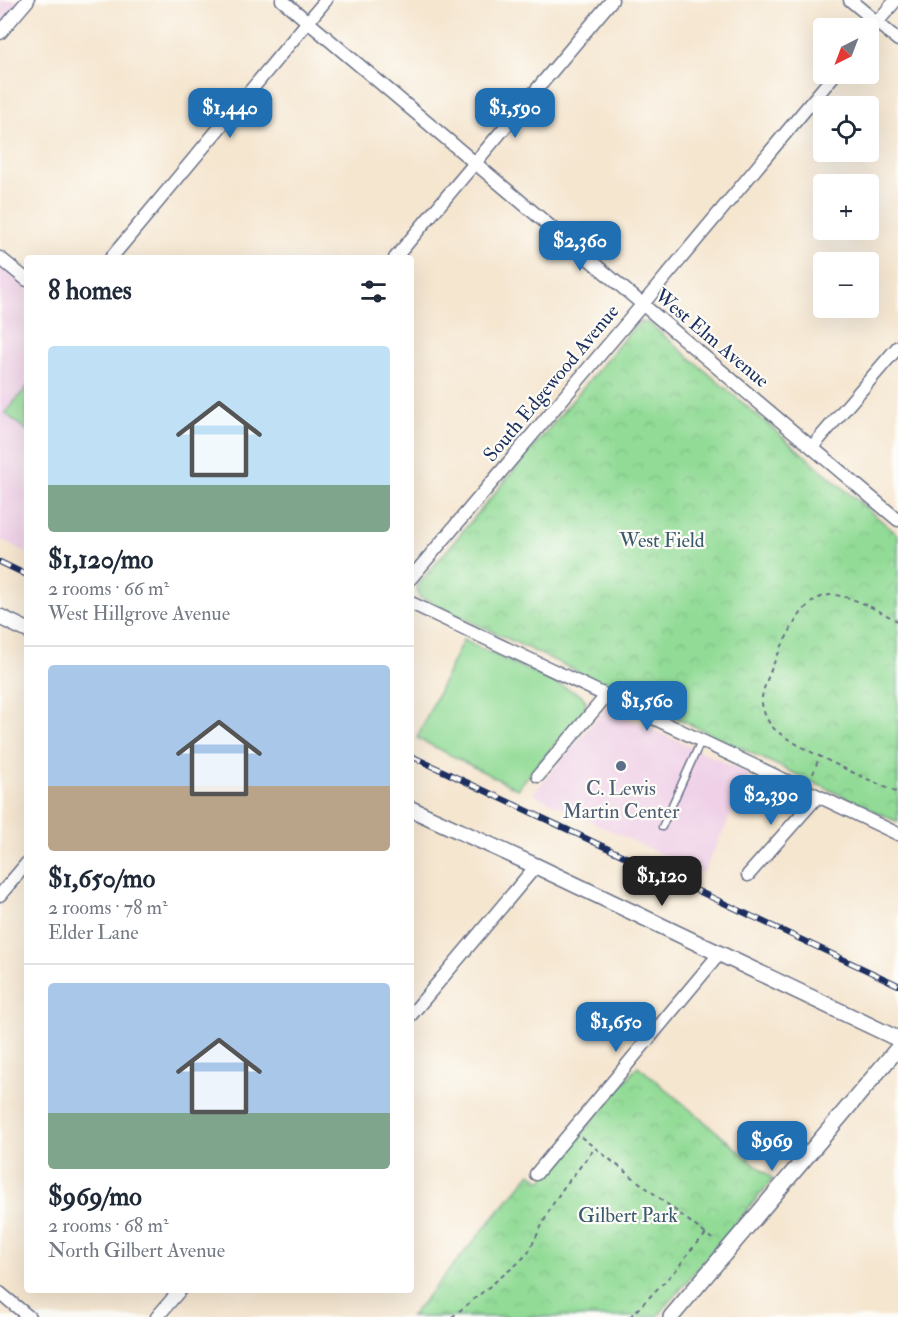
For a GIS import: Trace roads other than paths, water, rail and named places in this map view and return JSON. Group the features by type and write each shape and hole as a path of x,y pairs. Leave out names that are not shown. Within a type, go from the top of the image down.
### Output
{"street":[{"path":"0,33 28,0"},
{"name":"West Elm Avenue","path":"282,0 898,520"},
{"path":"114,255 326,0"},
{"path":"398,255 612,0"},
{"path":"850,0 872,18"},
{"path":"879,20 896,0"},
{"path":"879,24 898,40"},
{"name":"South Edgewood Avenue","path":"414,574 827,84"},
{"path":"0,258 24,278"},
{"path":"813,446 898,347"},
{"path":"414,604 898,834"},
{"path":"0,617 24,629"},
{"path":"538,776 606,696"},
{"path":"748,875 818,797"},
{"path":"414,810 536,866 898,1039"},
{"path":"414,1011 536,866"},
{"path":"0,895 24,867"},
{"path":"536,1174 720,953"},
{"path":"671,1317 898,1048"},
{"path":"0,1293 29,1317"},
{"path":"157,1317 177,1293"}],"lane":[{"path":"662,827 701,741"}],"railway":[{"path":"0,562 24,574"},
{"path":"414,757 898,985"}],"place":[{"name":"C. Lewis Martin Center","path":"621,766"}],"park label":[{"name":"West Field","path":"662,540"},
{"name":"Gilbert Park","path":"628,1215"}]}
